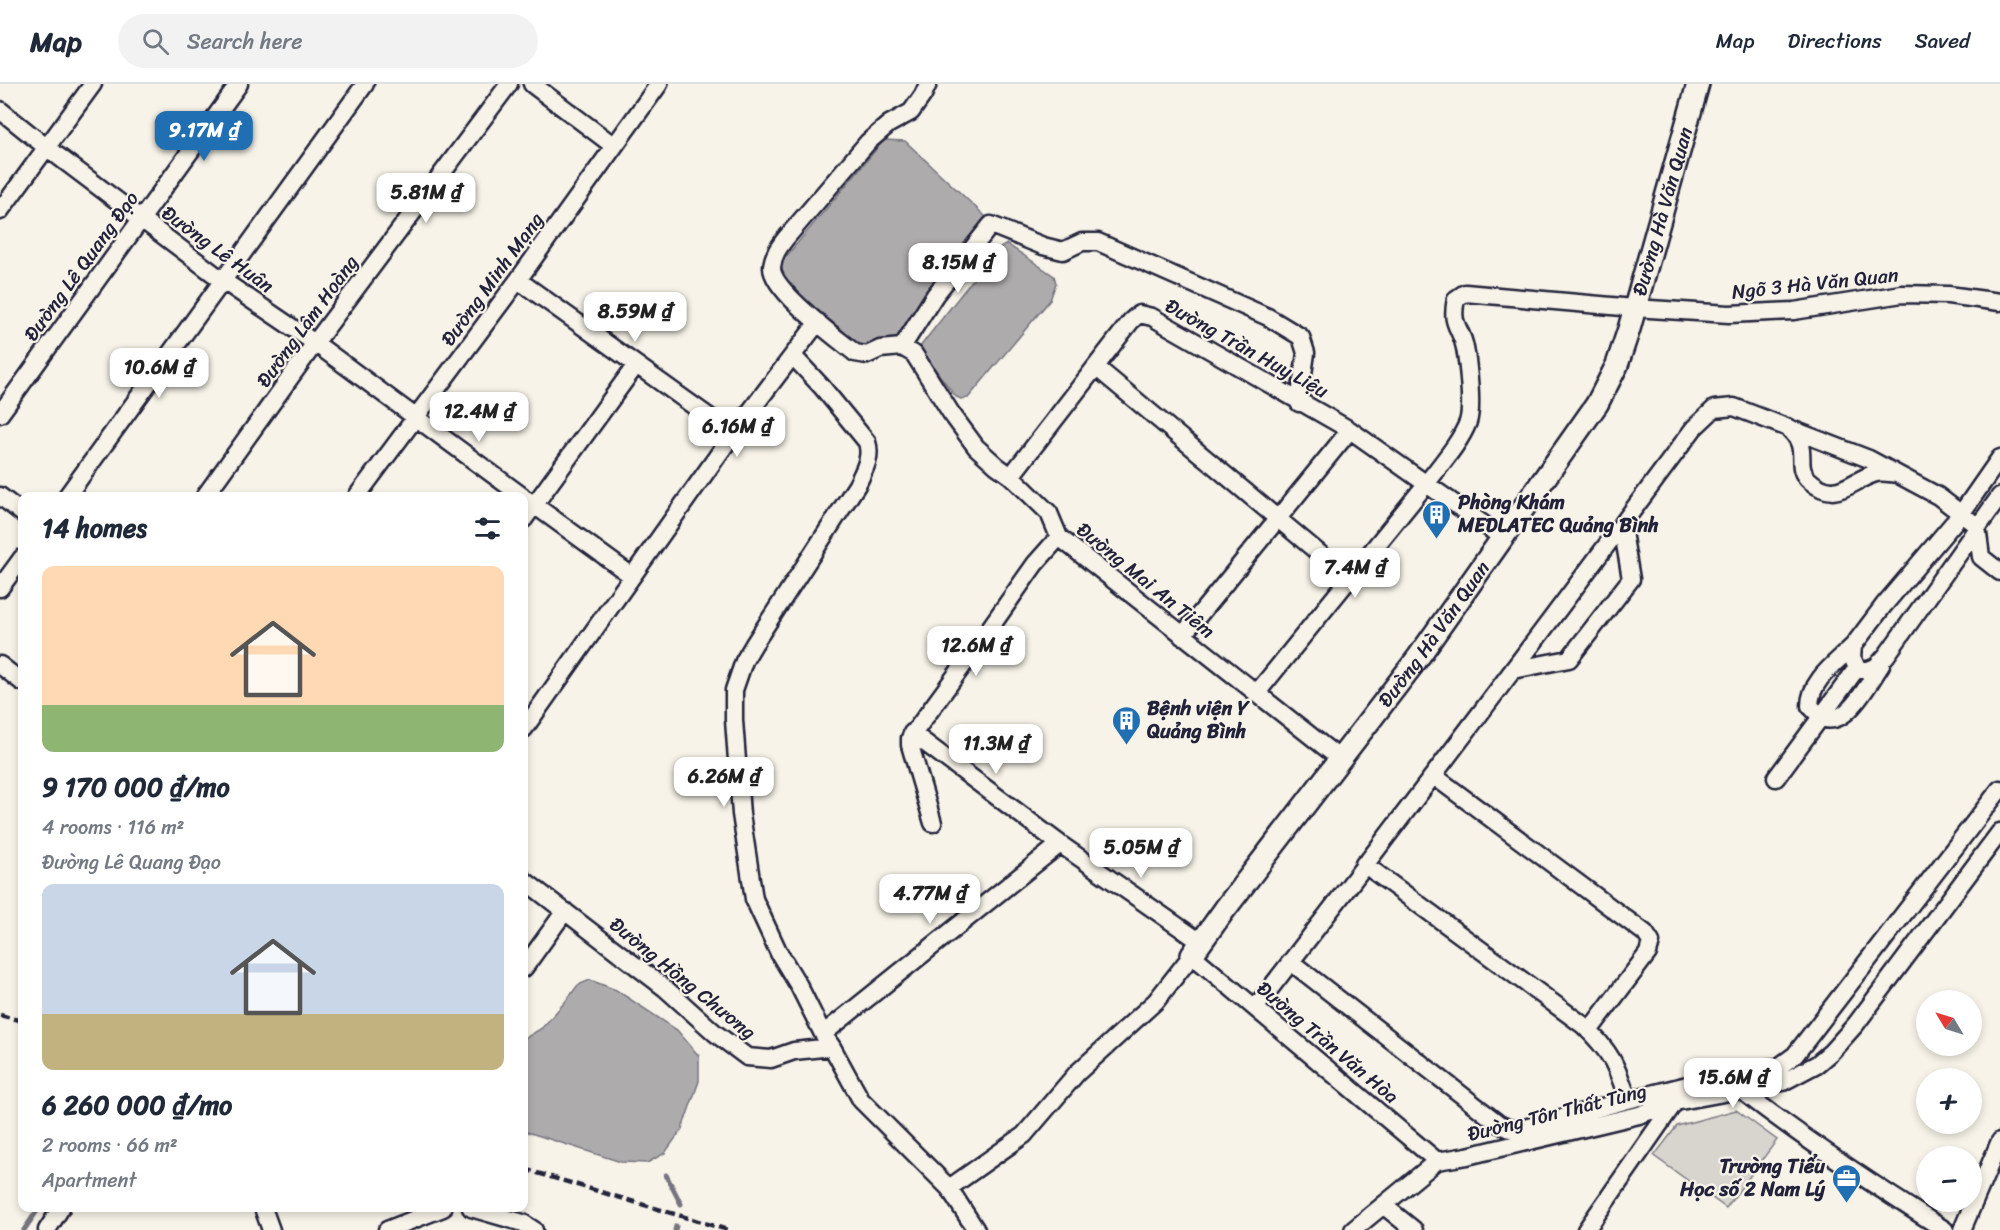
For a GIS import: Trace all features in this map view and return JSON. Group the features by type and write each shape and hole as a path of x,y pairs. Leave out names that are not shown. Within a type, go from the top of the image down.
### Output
{"main road":[{"name":"Đường Hà Văn Quan","path":"1197,949 1417,658 1597,404 1617,365 1698,84"}],"street":[{"path":"0,211 93,84"},
{"name":"Đường Lê Quang Đạo","path":"0,414 239,84"},
{"path":"70,492 365,84"},
{"name":"Đường Lâm Hoàng","path":"208,492 509,84"},
{"path":"532,84 614,146"},
{"name":"Đường Minh Mạng","path":"360,492 659,84"},
{"path":"928,84 911,112 889,124 868,142 775,254 772,269 777,282 788,296 818,322 855,353 867,355 880,349 902,347 935,295 991,225 1042,246 1062,251 1082,242 1098,242 1268,316 1301,337 1306,353 1299,403"},
{"name":"Đường Lê Huân","path":"0,110 222,280 315,344 516,492"},
{"path":"518,279 733,434"},
{"name":"Ngõ 3 Hà Văn Quan","path":"1427,483 1449,453 1468,421 1469,394 1465,346 1453,314 1456,299 1465,293 1728,314 1794,311 1902,294 1948,295 2000,302"},
{"name":"Đường Trần Huy Liệu","path":"1011,476 1131,321 1139,315 1152,317 1299,403 1350,430 1503,538"},
{"path":"528,723 733,434 818,322"},
{"name":"Đường Mai An Tiêm","path":"902,347 914,354 951,413 976,447 1011,476 1049,513 1059,537 1340,759"},
{"path":"793,356 867,441 870,450 868,461 857,485 744,661 734,690 741,814 754,899 770,934 861,1100 950,1188 976,1230"},
{"path":"528,499 636,365"},
{"path":"1096,367 1350,579"},
{"path":"1255,1008 1434,776 1694,428 1714,409 1734,407 1787,427 1869,459 1938,496 1977,526 1981,557 2000,572"},
{"path":"1787,427 1797,435 1802,445 1801,467 1807,478 1819,487 1830,491 1843,489 1872,474 1882,472 1898,474"},
{"path":"1182,636 1350,430"},
{"path":"2000,458 1961,514 1884,605 1853,646 1817,682 1810,694 1810,706 1821,717 1837,719 1848,711 1863,694 1886,656 2000,496"},
{"path":"1256,694 1427,483"},
{"path":"0,496 18,510"},
{"name":"Đường Lê Huân","path":"528,501 632,576"},
{"path":"1513,670 1569,659 1631,579 1622,526"},
{"path":"933,823 910,745 912,733 1035,564 1059,537"},
{"path":"0,588 18,563"},
{"path":"1853,646 1852,657 1857,668 1866,672 1876,668 1886,656"},
{"path":"0,665 18,679"},
{"path":"1776,778 1857,668"},
{"name":"Đường Trần Văn Hòa","path":"912,733 1197,949 1255,1008 1437,1161"},
{"path":"1434,776 1645,933 1651,942 1648,953 1589,1030"},
{"path":"1291,962 1499,1124 1510,1129 1521,1129 1723,1076 1780,1066 1795,1055 2000,789"},
{"name":"Đường Tôn Thất Tùng","path":"1353,1230 1437,1161 1639,1115 1675,1102 1783,1082 1817,1064 1856,1024 1994,851 2000,832"},
{"path":"828,1040 1060,844"},
{"path":"1364,864 1589,1030 1611,1055 1628,1100"},
{"name":"Đường Hồng Chương","path":"528,883 666,989 715,1033 747,1057 771,1059 828,1040"},
{"path":"528,962 565,911"},
{"path":"950,1188 1024,1135 1077,1072 1156,1001 1197,949"},
{"path":"1741,1090 1787,1126 1871,1184 1945,1230"},
{"path":"1586,1230 1675,1102"},
{"path":"1962,1230 2000,1140"},
{"path":"1383,1205 1414,1230"},
{"path":"47,1230 58,1212"},
{"path":"265,1212 272,1230"},
{"path":"387,1230 433,1212"},
{"path":"485,1212 523,1223 534,1230"}],"shaded area":[{"path":"884,140 905,141 986,217 893,343 860,352 817,315 784,280 781,270 784,259"},
{"path":"1007,244 1054,276 1056,283 1050,300 968,398 961,399 956,397 919,348 995,251"},
{"path":"590,980 616,990 677,1030 699,1056 699,1081 682,1129 665,1153 647,1163 621,1162 528,1132 528,1037 542,1028 578,985"},
{"path":"1736,1110 1777,1140 1726,1208 1654,1156 1677,1126"}],"waterway":[{"path":"666,1175 681,1204"},
{"path":"24,1230 36,1212"},
{"path":"675,1230 676,1226"}],"railway":[{"path":"0,1015 18,1020"},
{"path":"528,1170 728,1230"}],"place":[{"name":"Phòng Khám MEDLATEC Quảng Bình","path":"1437,540"},
{"name":"Bệnh viện Y Quảng Bình","path":"1126,746"},
{"name":"Trường Tiểu Học số 2 Nam Lý","path":"1846,1204"}]}
